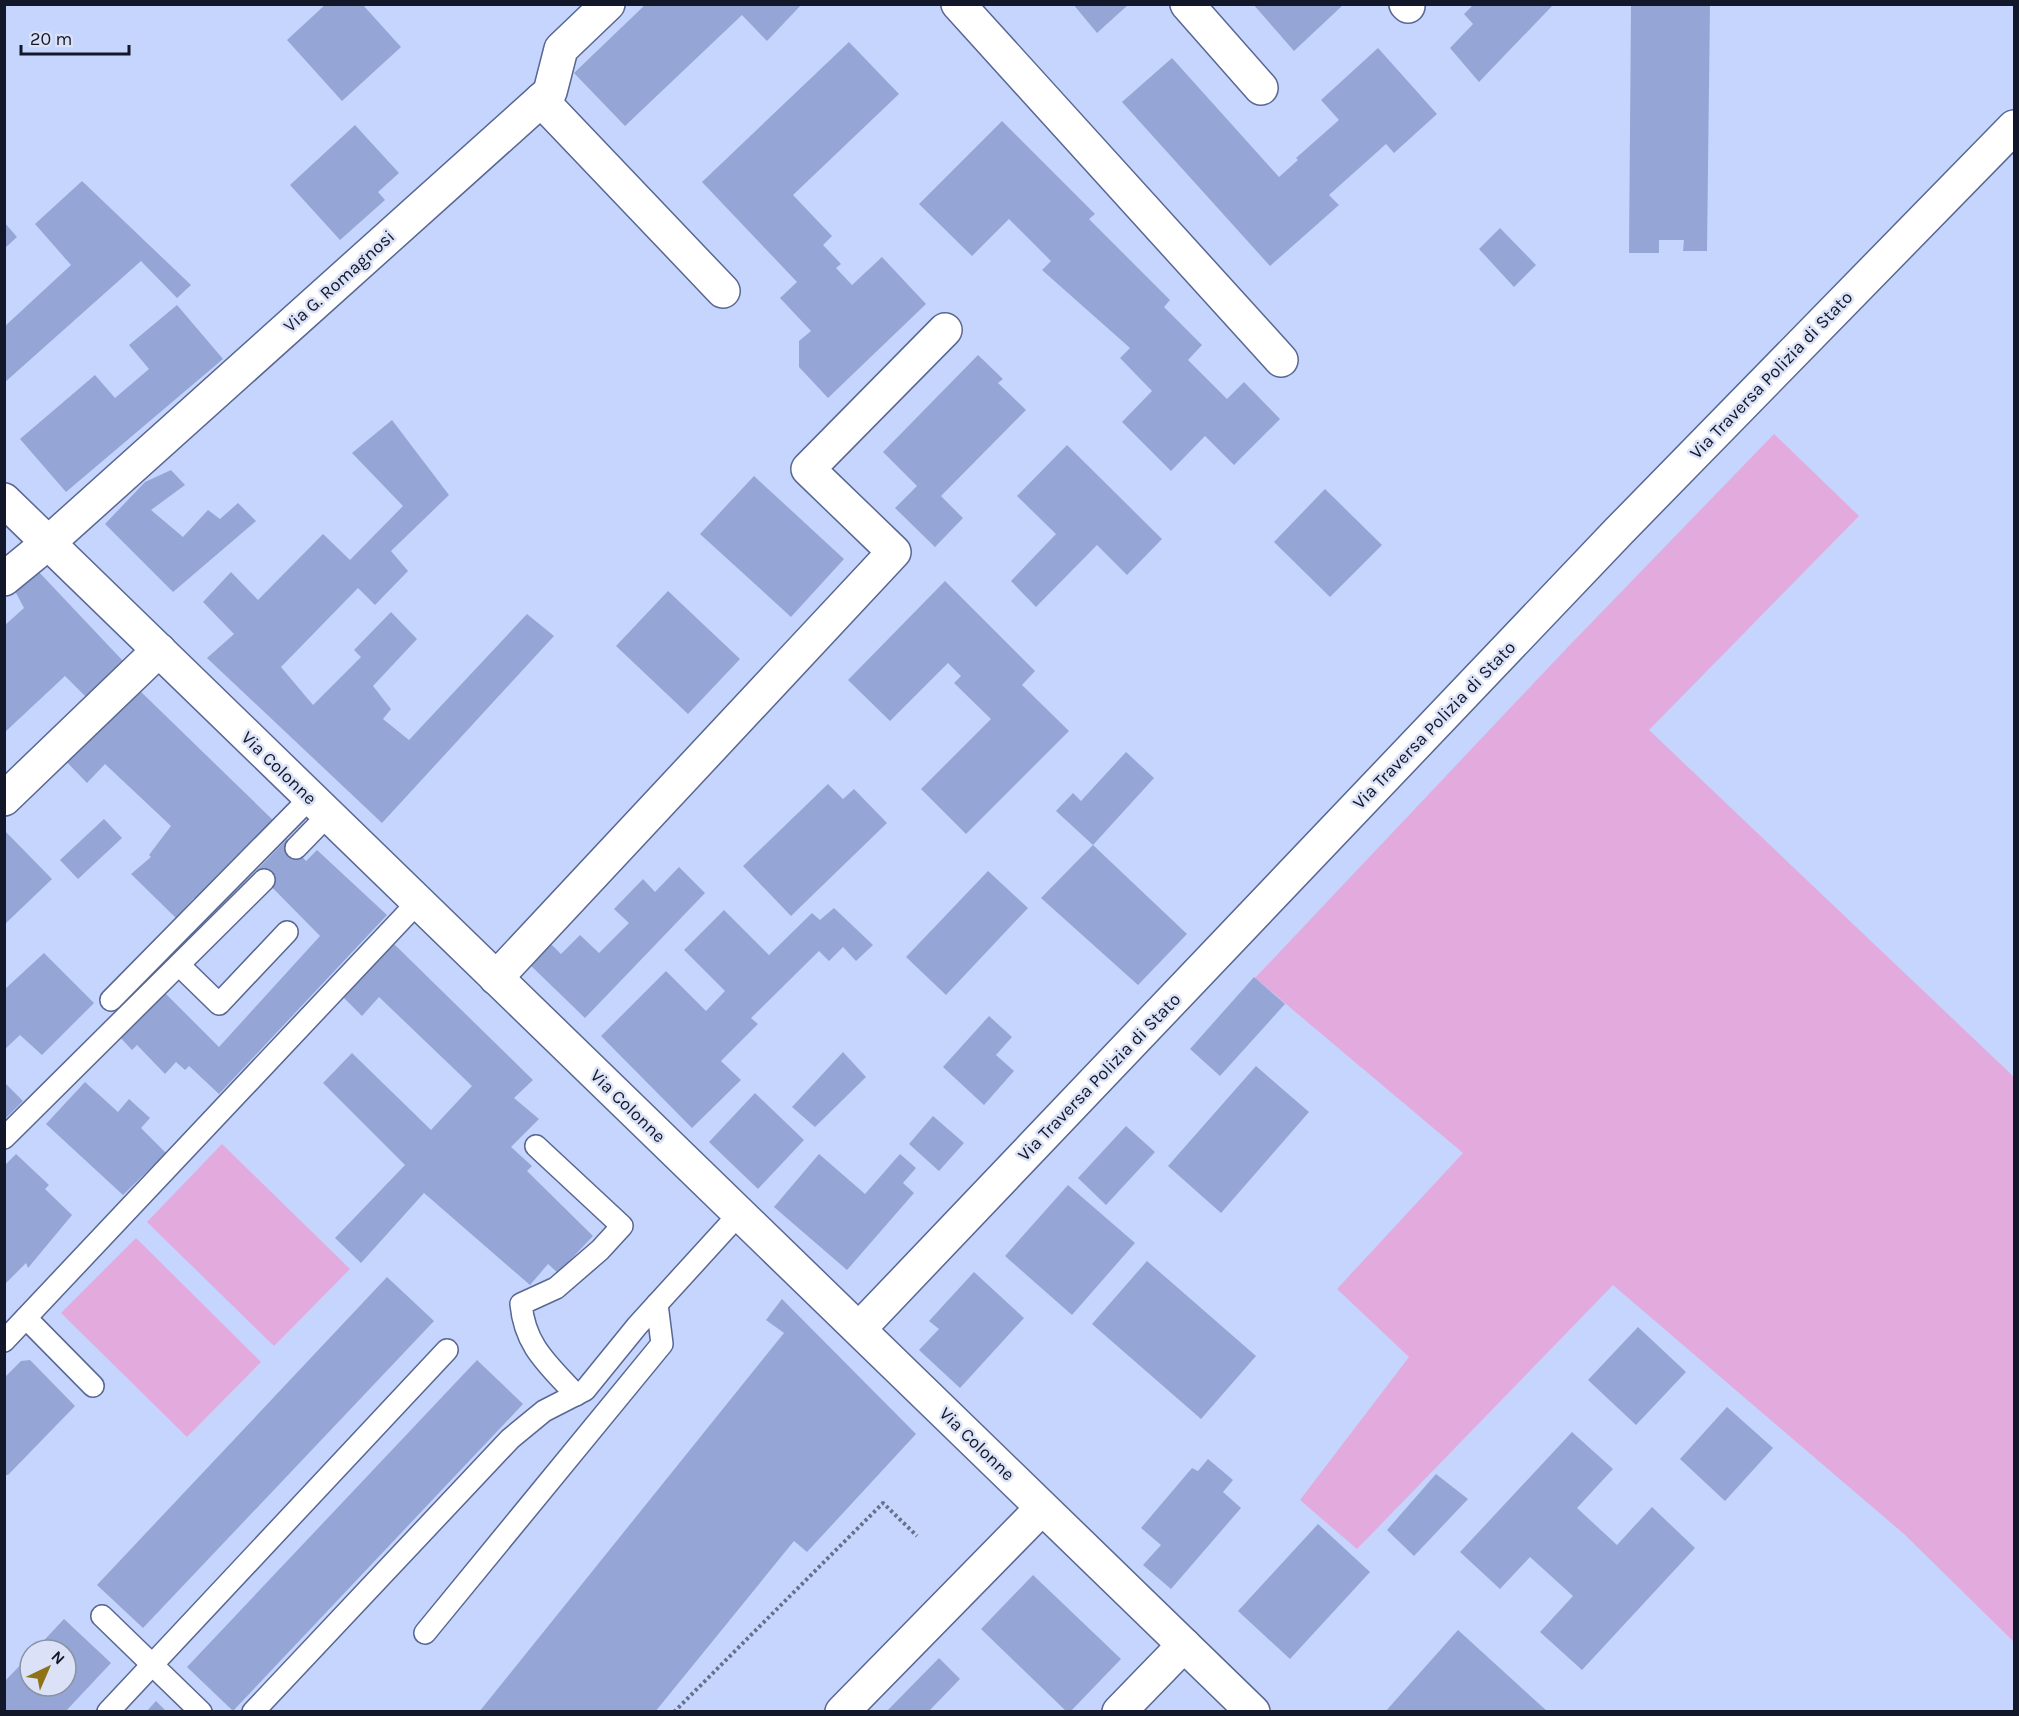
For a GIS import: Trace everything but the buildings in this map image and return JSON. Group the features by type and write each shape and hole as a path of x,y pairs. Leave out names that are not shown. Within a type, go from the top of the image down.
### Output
{"street":[{"name":"Via G. Romagnosi","path":"4,579 48,543 550,92 561,49 608,4"},
{"path":"958,4 1281,360"},
{"path":"1187,4 1261,88"},
{"path":"541,100 723,291"},
{"name":"Via Traversa Polizia di Stato","path":"859,1329 1619,531 2014,126"},
{"path":"496,978 894,552 808,469 945,330"},
{"name":"Via Colonne","path":"4,500 1252,1712"},
{"path":"4,799 159,650"},
{"path":"842,1712 1042,1508"},
{"path":"1119,1712 1184,1645"}],"lane":[{"path":"296,848 319,806"},
{"path":"111,1000 319,806"},
{"path":"4,1138 264,880"},
{"path":"4,1341 418,902"},
{"path":"179,965 219,1004 286,932"},
{"path":"536,1146 622,1226 600,1250 556,1288 521,1304 523,1321 540,1358 576,1395"},
{"path":"253,1712 510,1439 544,1411 585,1390 657,1304 740,1214"},
{"path":"425,1633 662,1344 657,1304"},
{"path":"26,1318 93,1386"},
{"path":"108,1712 447,1350"},
{"path":"102,1616 201,1712"}],"path":[{"path":"674,1712 884,1503 917,1536"}],"shaded area":[{"path":"1774,434 1859,516 1649,730 2014,1077 2014,1642 1904,1534 1613,1285 1357,1549 1300,1500 1409,1357 1337,1289 1463,1153 1255,978 1566,649"},
{"path":"222,1144 350,1269 274,1346 147,1222"},
{"path":"136,1238 261,1362 187,1437 61,1313"}]}
